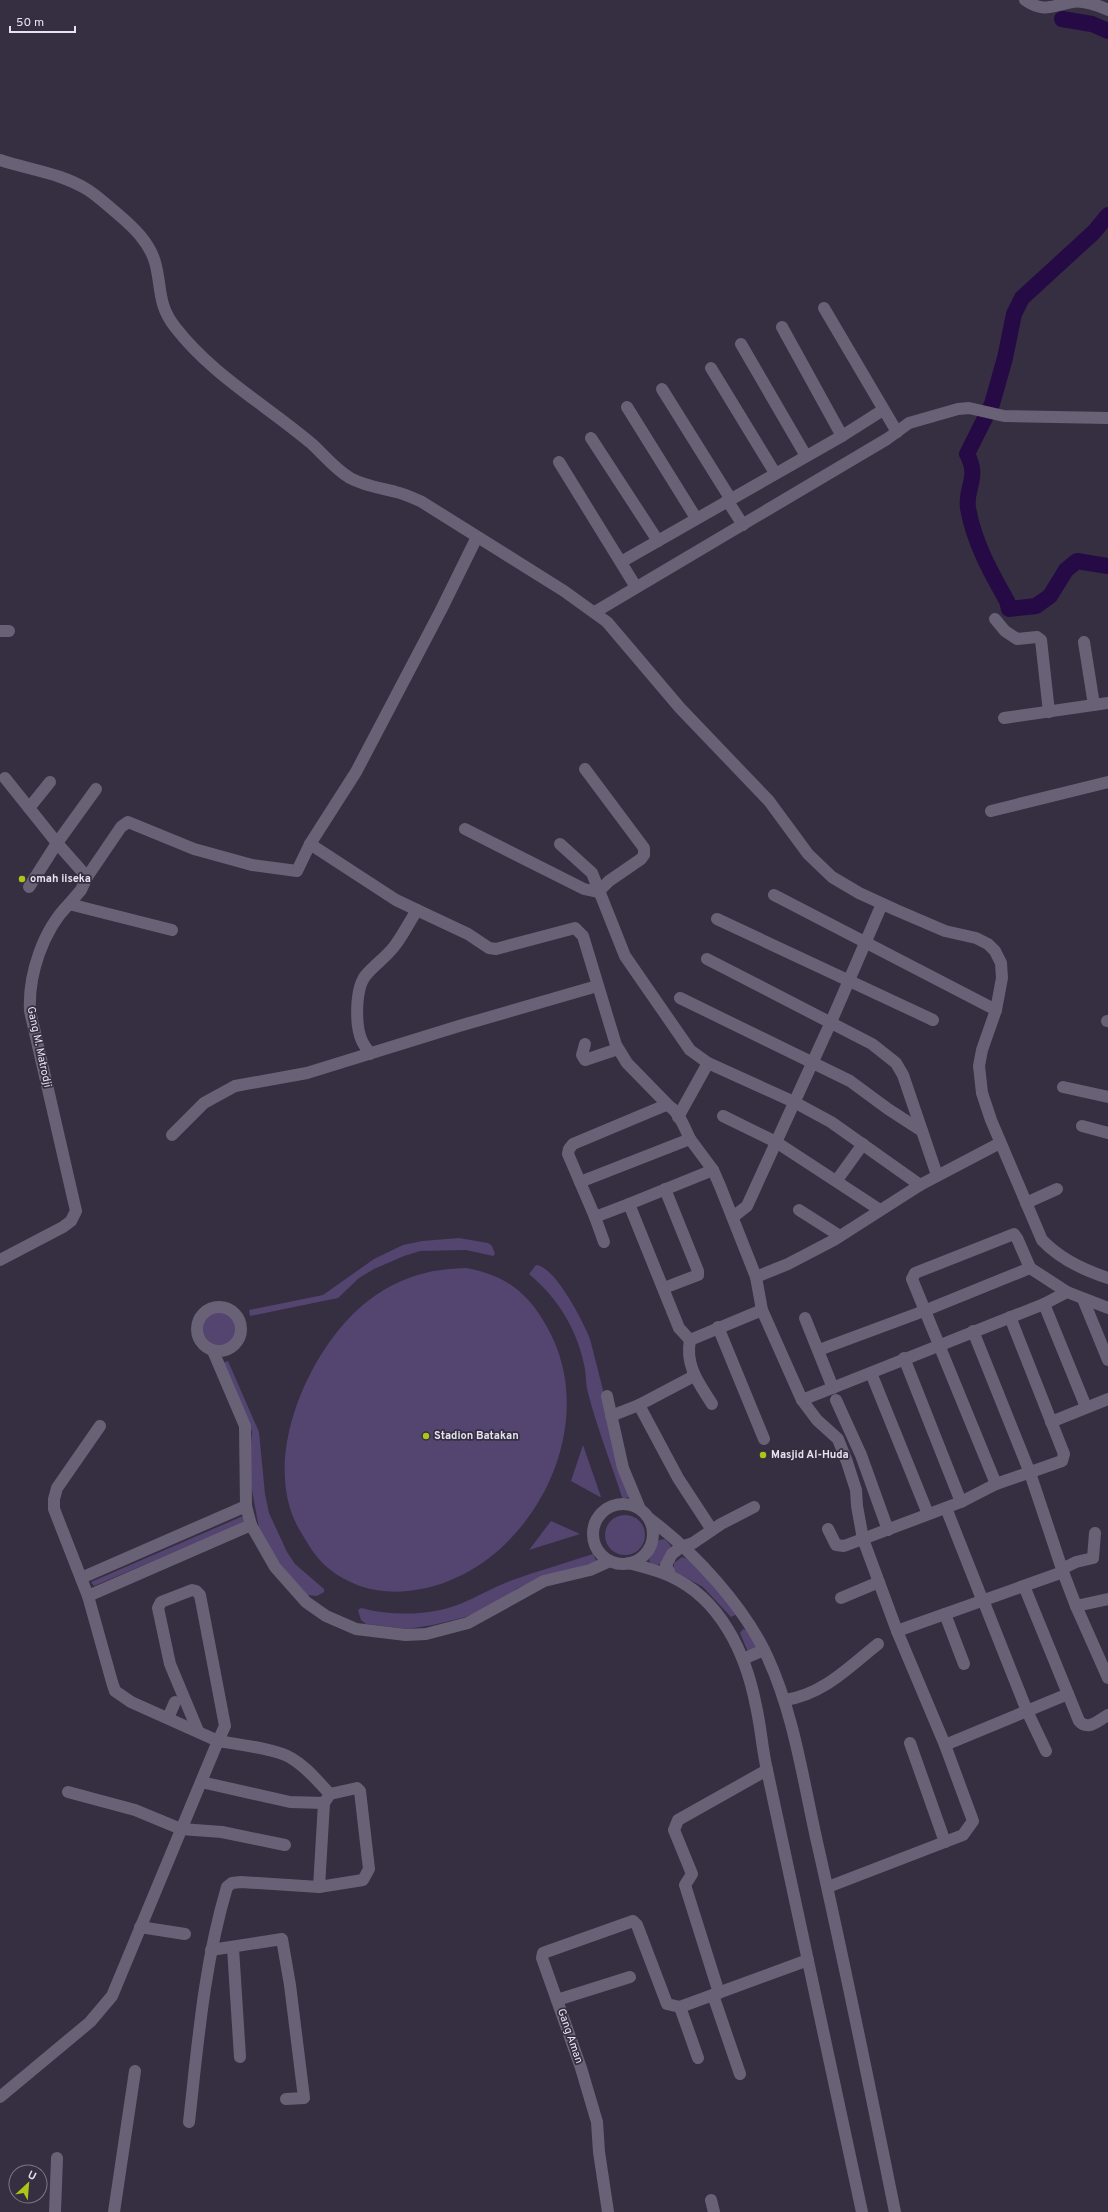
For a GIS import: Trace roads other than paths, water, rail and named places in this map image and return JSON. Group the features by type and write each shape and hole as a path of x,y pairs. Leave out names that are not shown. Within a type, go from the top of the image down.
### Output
{"street":[{"path":"1025,0 1036,7 1054,8 1073,2 1095,5 1108,10"},
{"path":"0,160 39,170 74,182 90,191 133,226 148,245 155,263 161,301 165,314 176,328 213,368 312,445 335,468 366,485 398,492 422,502 595,612 607,622 680,708 769,801 808,854 832,877 882,904 945,931 964,935 988,944 995,951 1001,963 1002,978 996,1010 982,1050 979,1066 982,1093 1000,1143 1042,1240 1055,1254 1079,1267 1108,1278"},
{"path":"824,308 897,432"},
{"path":"782,328 842,436"},
{"path":"741,344 806,456"},
{"path":"711,368 775,474"},
{"path":"662,389 729,499 743,525"},
{"path":"627,407 696,518"},
{"path":"595,612 743,525 897,432 909,423 958,409 969,408 1004,416 1108,418"},
{"path":"621,562 729,499 842,436 884,410"},
{"path":"591,438 658,540"},
{"path":"559,462 636,587"},
{"path":"477,537 356,772 310,844 396,900 468,934 489,948 496,949 575,928 584,936 618,1049 635,1072 650,1085 678,1118 690,1139 713,1170 740,1212 756,1277 762,1310 802,1400 817,1420 838,1439 856,1490 857,1506 863,1539 897,1631 945,1745 973,1821 963,1835 828,1887"},
{"path":"995,619 1017,639 1037,637 1041,640 1048,712"},
{"path":"1084,642 1094,705"},
{"path":"1004,718 1108,703"},
{"path":"585,769 644,848 641,859 609,881 598,892"},
{"path":"5,778 57,843 88,877"},
{"path":"29,808 50,782"},
{"path":"991,811 1108,782"},
{"path":"29,887 57,843 96,789"},
{"name":"Gang M. Matrodji","path":"0,1260 63,1227 71,1222 75,1215 76,1211 31,1016 30,987 48,933 81,890 121,827 128,822 194,849 252,865 297,871 310,844"},
{"path":"464,829 584,889 598,892"},
{"path":"560,844 592,873 598,892 625,956 690,1050 708,1063 794,1102 832,1122 920,1185"},
{"path":"774,895 996,1010"},
{"path":"69,904 172,930"},
{"path":"740,1212 776,1142 831,1022 882,904"},
{"path":"370,1054 362,1041 360,1032 358,1007 360,985 366,975 382,961 396,944 417,910"},
{"path":"718,919 934,1020"},
{"path":"707,959 872,1044 896,1063 903,1075 937,1175"},
{"path":"172,1135 204,1103 235,1086 307,1073 459,1026 598,986"},
{"path":"680,998 850,1081 888,1109 922,1131"},
{"path":"585,1044 582,1055 585,1060 618,1049"},
{"path":"678,1118 708,1063"},
{"path":"1063,1087 1108,1097"},
{"path":"604,1242 568,1154 569,1149 573,1144 666,1105 669,1106"},
{"path":"723,1116 776,1142 837,1180 880,1210"},
{"path":"1082,1126 1108,1133"},
{"path":"580,1182 690,1139"},
{"path":"756,1277 788,1264 840,1236 937,1175 1000,1143"},
{"path":"837,1180 863,1144"},
{"path":"595,1217 713,1170"},
{"path":"664,1288 698,1275 698,1271 665,1189"},
{"path":"1026,1203 1057,1189"},
{"path":"629,1204 680,1328 690,1340 688,1352 694,1376 712,1404"},
{"path":"799,1210 840,1236"},
{"path":"996,1484 924,1311 912,1279 915,1272 1014,1234 1030,1268 1067,1292 1108,1308"},
{"path":"819,1350 924,1311 1030,1268"},
{"path":"802,1400 835,1394 871,1373 904,1358 1044,1304 1067,1292"},
{"path":"1083,1299 1108,1360"},
{"path":"1044,1304 1086,1408"},
{"path":"690,1340 718,1327 762,1310"},
{"path":"828,1529 837,1547 844,1546 961,1502 996,1484 1062,1461 1064,1457 1010,1317"},
{"path":"805,1318 858,1449 888,1530"},
{"path":"718,1327 764,1439"},
{"path":"973,1331 1030,1473 1061,1567 1076,1606 1108,1678"},
{"path":"213,1351 245,1426 246,1506 251,1525 275,1567 306,1602 326,1616 356,1629 406,1635 426,1634 460,1625 544,1581 566,1574 590,1570 610,1561"},
{"path":"904,1358 961,1502"},
{"path":"871,1373 928,1514"},
{"path":"611,1416 639,1406 694,1376"},
{"path":"607,1396 623,1468 640,1509 707,1571 747,1620 764,1650 785,1700 828,1887 895,2212"},
{"path":"1051,1422 1108,1399"},
{"path":"639,1406 678,1478 712,1530"},
{"path":"100,1426 57,1488 54,1499 54,1510 88,1596 115,1691 131,1702 198,1730 218,1741 250,1746 290,1757 306,1769 327,1799 319,1887"},
{"path":"640,1509 622,1503 609,1507 599,1515 594,1523 593,1540 602,1556 610,1561 629,1563 670,1576 694,1590 729,1629 743,1659 756,1707 767,1770 862,2212"},
{"path":"81,1578 246,1506"},
{"path":"670,1576 666,1565 672,1554 681,1547 693,1543 712,1530 754,1507"},
{"path":"946,1508 1027,1711 1046,1751"},
{"path":"629,1563 639,1560 647,1552 652,1542 653,1530 650,1519"},
{"path":"88,1596 251,1525"},
{"path":"897,1631 944,1614 982,1597 1024,1586 1061,1567 1093,1558 1095,1533"},
{"path":"841,1598 879,1582"},
{"path":"1024,1586 1079,1721 1082,1725 1089,1726 1108,1715"},
{"path":"0,2097 90,2022 104,2006 121,1978 140,1927 224,1726 200,1595 196,1591 192,1590 161,1602 158,1608 170,1664 198,1730"},
{"path":"1076,1606 1108,1599"},
{"path":"944,1614 964,1664"},
{"path":"729,1629 747,1620"},
{"path":"785,1700 802,1698 823,1688 878,1644"},
{"path":"743,1659 764,1650"},
{"path":"945,1745 1068,1694"},
{"path":"168,1718 175,1702"},
{"path":"910,1743 945,1842"},
{"path":"740,2074 685,1885 692,1874 674,1830 678,1820 767,1770"},
{"path":"189,2122 205,1982 226,1887 232,1883 319,1887 363,1880 369,1869 360,1791 354,1788 327,1799 290,1802 201,1782"},
{"path":"68,1792 135,1810 181,1829 222,1832 285,1845"},
{"name":"Gang Aman","path":"608,2212 599,2152 597,2122 542,1958 543,1953 630,1921 637,1925 667,2004 680,2007"},
{"path":"140,1927 185,1934"},
{"path":"211,1950 232,1948 282,1939 290,1985 304,2098 286,2099"},
{"path":"232,1948 240,2057"},
{"path":"698,2058 680,2007 808,1960"},
{"path":"557,2000 630,1977"},
{"path":"114,2212 135,2071"},
{"path":"55,2212 57,2158"}],"waterway":[{"path":"1062,19 1092,24 1108,31"},
{"path":"1108,215 1094,232 1022,298 1014,314 1005,358 992,404 967,454 971,462 972,470 968,494 968,508 974,533 983,556 1007,601 1009,609 1036,606 1050,596 1066,570 1077,561 1108,566"}],"place":[{"name":"omah iiseka","path":"22,879"},
{"name":"Stadion Batakan","path":"426,1436"},
{"name":"Masjid Al-Huda","path":"763,1455"}]}
